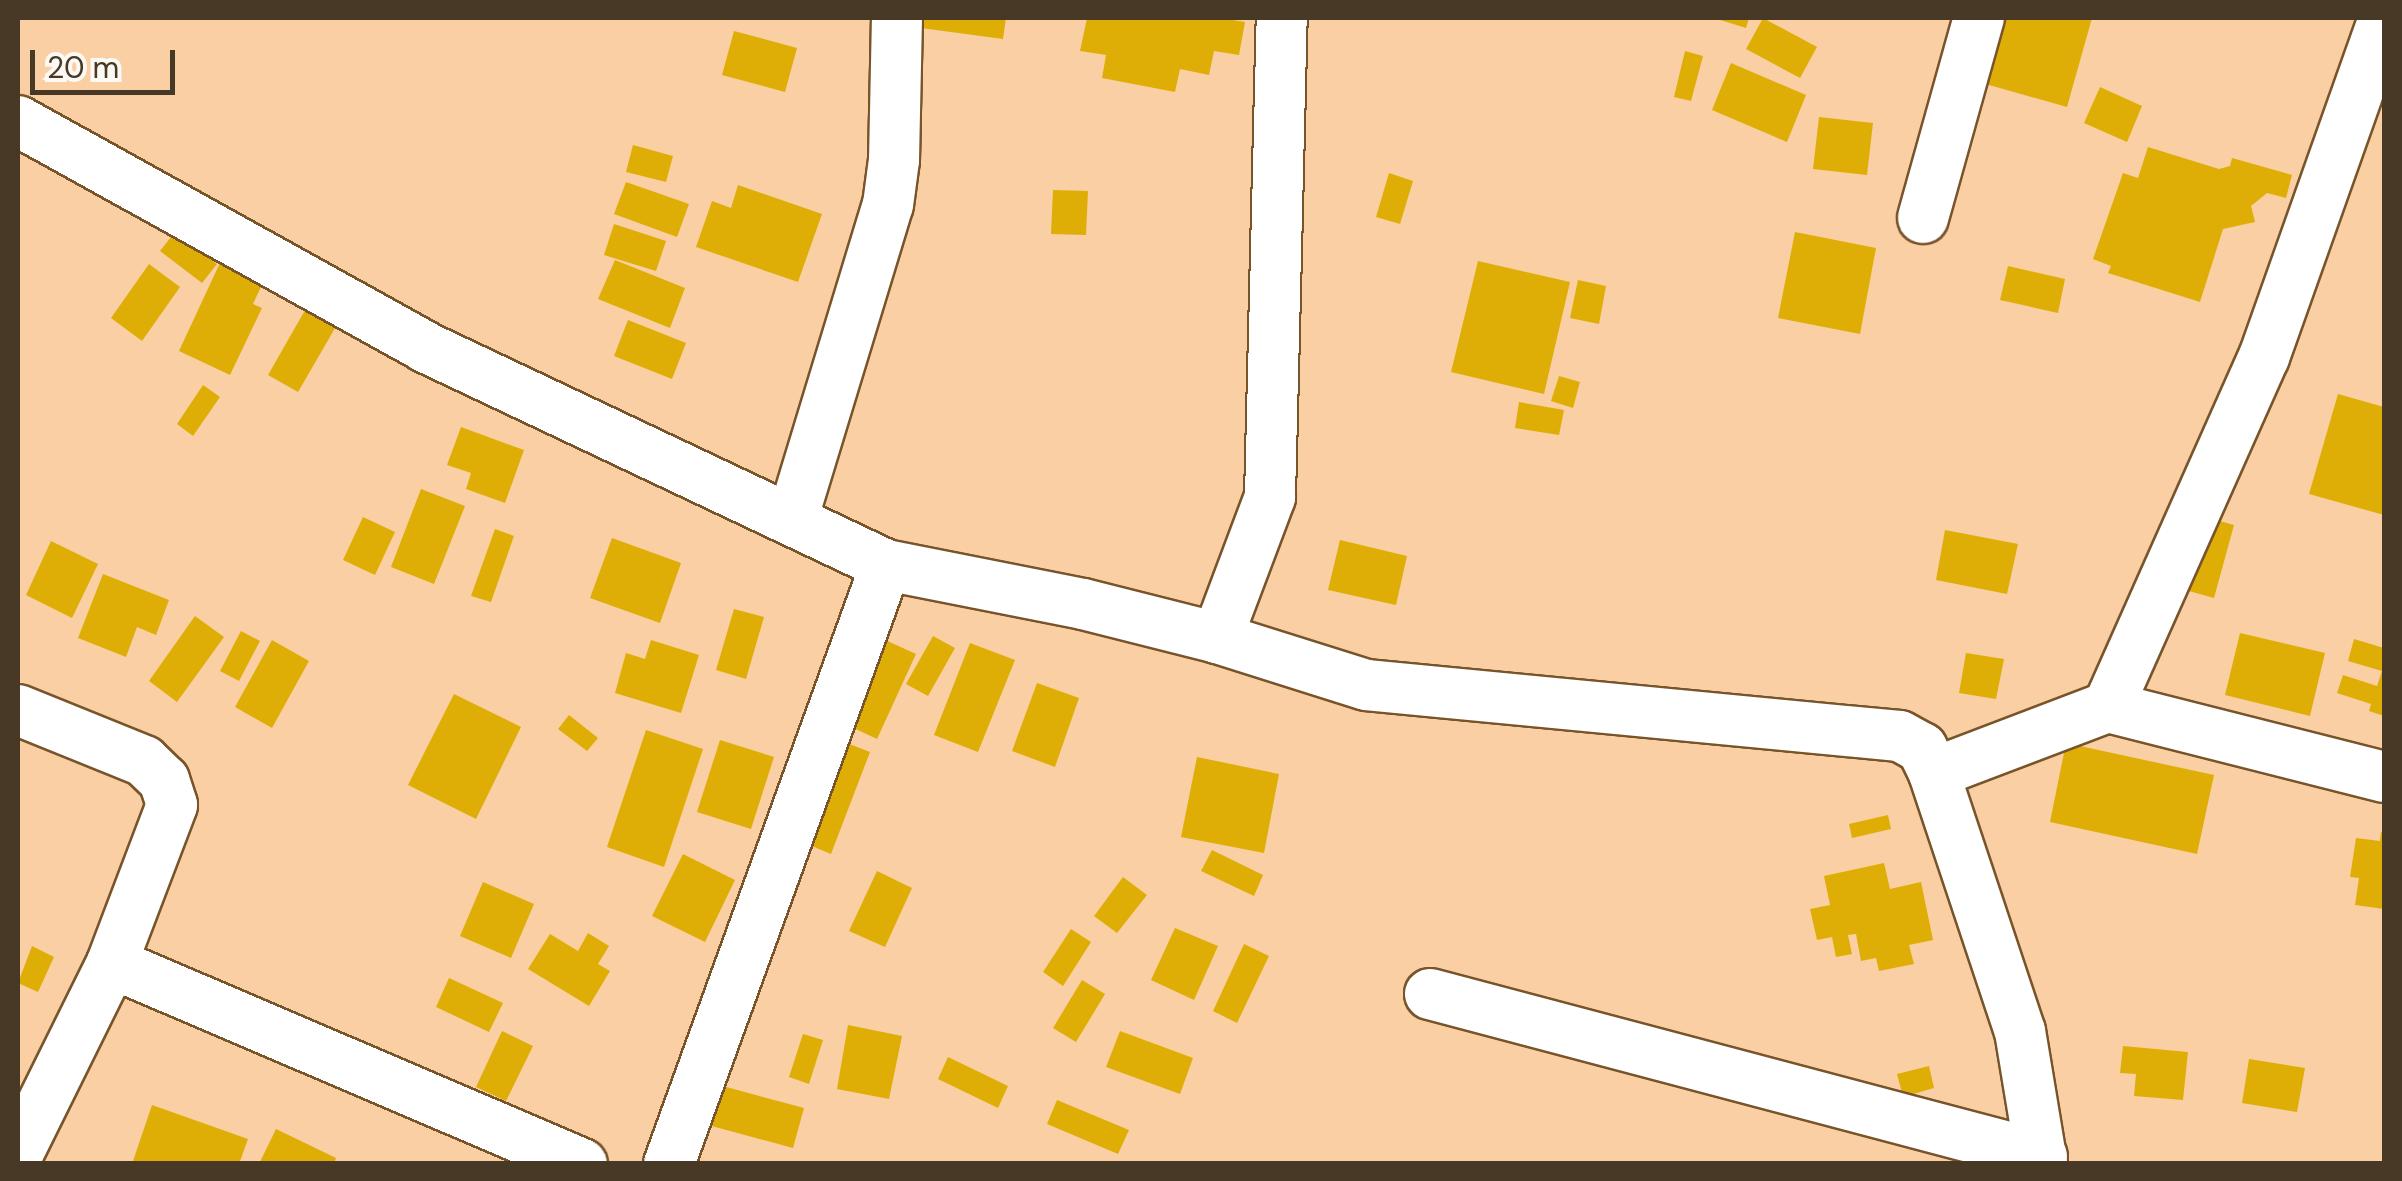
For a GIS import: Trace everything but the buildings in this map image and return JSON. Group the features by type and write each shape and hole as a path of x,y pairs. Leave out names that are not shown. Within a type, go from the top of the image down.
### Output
{"street":[{"path":"792,520 888,205 894,160 897,18"},
{"path":"1217,638 1270,497 1282,18"},
{"path":"1923,218 1979,18"},
{"path":"2108,706 2264,357 2384,18"},
{"path":"18,121 425,347 886,565 1083,604 1217,638 1366,686 1900,736 1922,748 1934,773 2020,1032 2042,1160 1430,994"},
{"path":"670,1164 886,565"},
{"path":"1934,773 2108,706 2384,777"},
{"path":"18,710 144,761 164,780 172,805 112,963 18,1153"},
{"path":"112,963 582,1164"}]}
